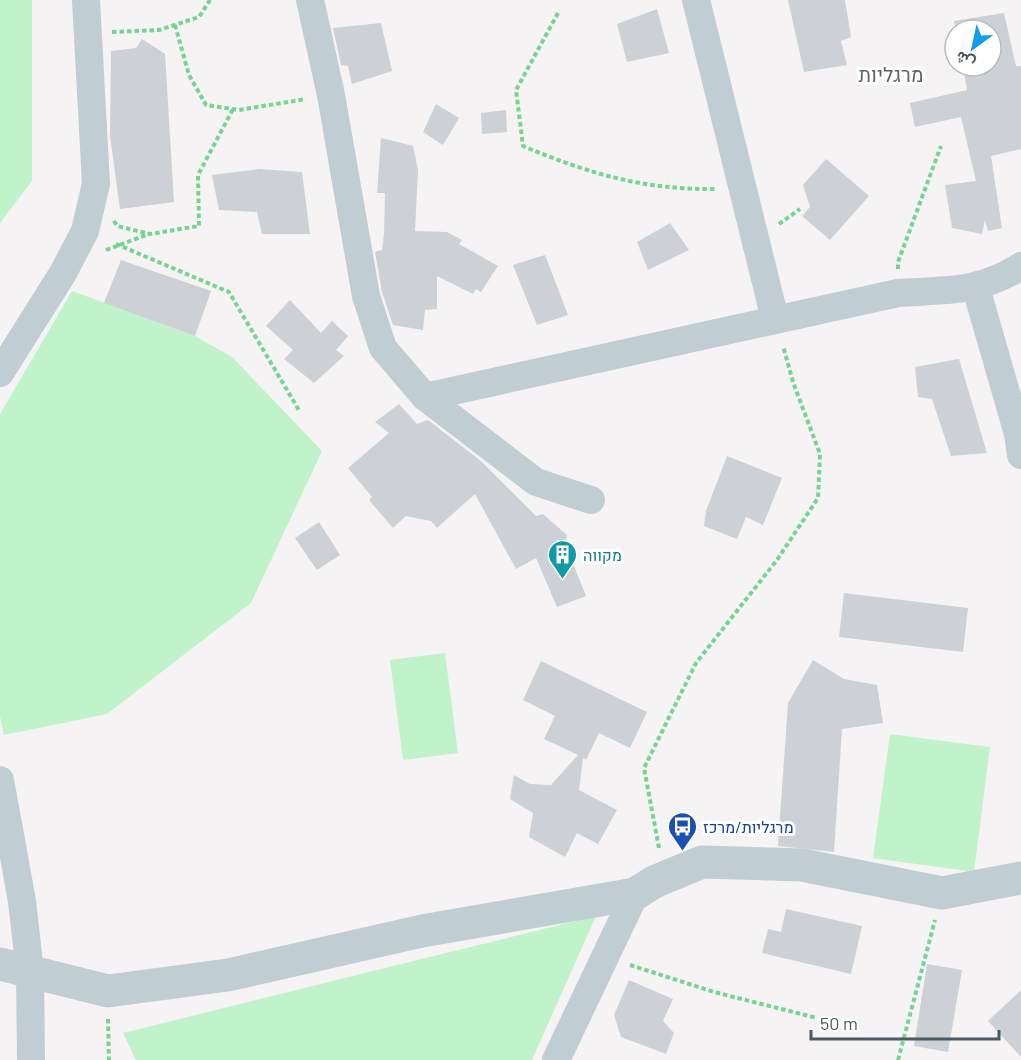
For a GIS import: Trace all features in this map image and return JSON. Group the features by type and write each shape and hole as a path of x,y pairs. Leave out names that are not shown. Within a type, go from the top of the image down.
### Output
{"street":[{"path":"0,373 63,273 85,231 96,184 86,0"},
{"path":"310,0 331,95 366,296 383,348 425,397 536,482 591,500"},
{"path":"696,0 775,319"},
{"path":"425,397 898,293 976,288 1002,278 1021,266"},
{"path":"976,288 1018,434 1021,455"},
{"path":"0,780 22,902 15,968 31,1060"},
{"path":"15,968 108,991 228,975 422,931 644,888 702,862 802,865 942,893 1021,878"},
{"path":"556,1060 605,954 644,888"}],"path":[{"path":"88,34 159,30 199,17 210,0"},
{"path":"558,13 516,90 523,146 623,182 680,189 744,188"},
{"path":"175,25 189,75 206,105 233,109 331,95"},
{"path":"96,184 117,226 150,234 199,226 198,175 233,109"},
{"path":"898,293 898,262 941,147"},
{"path":"116,244 229,292 300,412"},
{"path":"644,888 660,854 644,768 696,663 777,560 818,498 820,454 793,382 775,319"},
{"path":"898,1060 942,893"},
{"path":"605,954 638,968 714,992 817,1018"},
{"path":"108,991 109,1060"}],"green space":[{"path":"0,0 32,0 32,181 0,223"},
{"path":"72,291 195,336 232,357 322,451 251,603 107,714 4,735 0,716 0,414"},
{"path":"445,653 458,753 403,760 390,660"},
{"path":"890,734 990,747 974,872 873,858"},
{"path":"596,916 532,1060 136,1060 123,1033"}],"building":[{"path":"788,0 845,0 851,37 841,41 847,65 804,72"},
{"path":"657,9 669,53 627,62 617,24"},
{"path":"1004,13 1016,66 1021,66 1021,149 991,156 1002,228 988,231 985,220 982,234 952,228 945,185 976,181 961,117 915,127 910,103 967,90 965,78 1003,78 1003,18 973,18"},
{"path":"381,23 392,71 352,84 348,66 341,65 333,28"},
{"path":"142,39 165,54 174,202 120,209 110,136 111,51 136,48"},
{"path":"436,104 459,118 443,145 423,132"},
{"path":"506,110 507,132 482,134 481,113"},
{"path":"381,138 413,146 418,170 415,231 447,232 462,240 459,244 498,266 481,292 476,289 473,294 437,276 437,309 425,310 423,330 393,325 382,292 375,252 382,250 384,234 385,193 377,193"},
{"path":"826,159 869,196 830,240 802,216 810,207 803,185"},
{"path":"259,169 302,172 310,234 262,234 257,212 219,210 212,175"},
{"path":"670,223 689,250 648,270 637,242"},
{"path":"545,255 568,315 537,325 513,265"},
{"path":"121,260 211,291 195,336 104,303"},
{"path":"290,300 321,333 332,321 348,336 336,350 344,356 314,383 284,359 293,350 266,326"},
{"path":"959,359 987,453 951,456 932,399 918,397 915,367"},
{"path":"399,404 417,424 428,420 481,461 536,516 543,514 567,535 565,544 586,596 557,607 536,558 516,569 475,494 437,528 431,521 406,516 393,528 369,500 372,497 348,468 389,433 375,422"},
{"path":"727,456 782,478 763,525 746,517 737,539 704,526 706,511"},
{"path":"319,522 340,555 317,570 295,538"},
{"path":"844,593 968,608 963,652 839,637"},
{"path":"813,660 844,679 877,685 883,723 842,729 834,852 778,846 788,703"},
{"path":"541,661 647,712 630,748 599,733 586,760 583,758 579,790 617,810 598,844 577,833 565,857 529,837 533,813 510,799 514,775 530,784 551,785 578,755 544,739 555,716 523,700"},
{"path":"786,909 862,926 851,974 762,953 768,929 781,932"},
{"path":"927,964 962,970 948,1052 914,1046"},
{"path":"629,980 673,999 663,1021 674,1033 666,1054 621,1037 614,1015"},
{"path":"1021,990 1021,1057 988,1021"}],"place":[{"name":"מקווה","path":"562,580"},
{"name":"מרגליות/מרכז","path":"682,852"}],"district":[{"name":"מרגליות","path":"891,74"}]}
